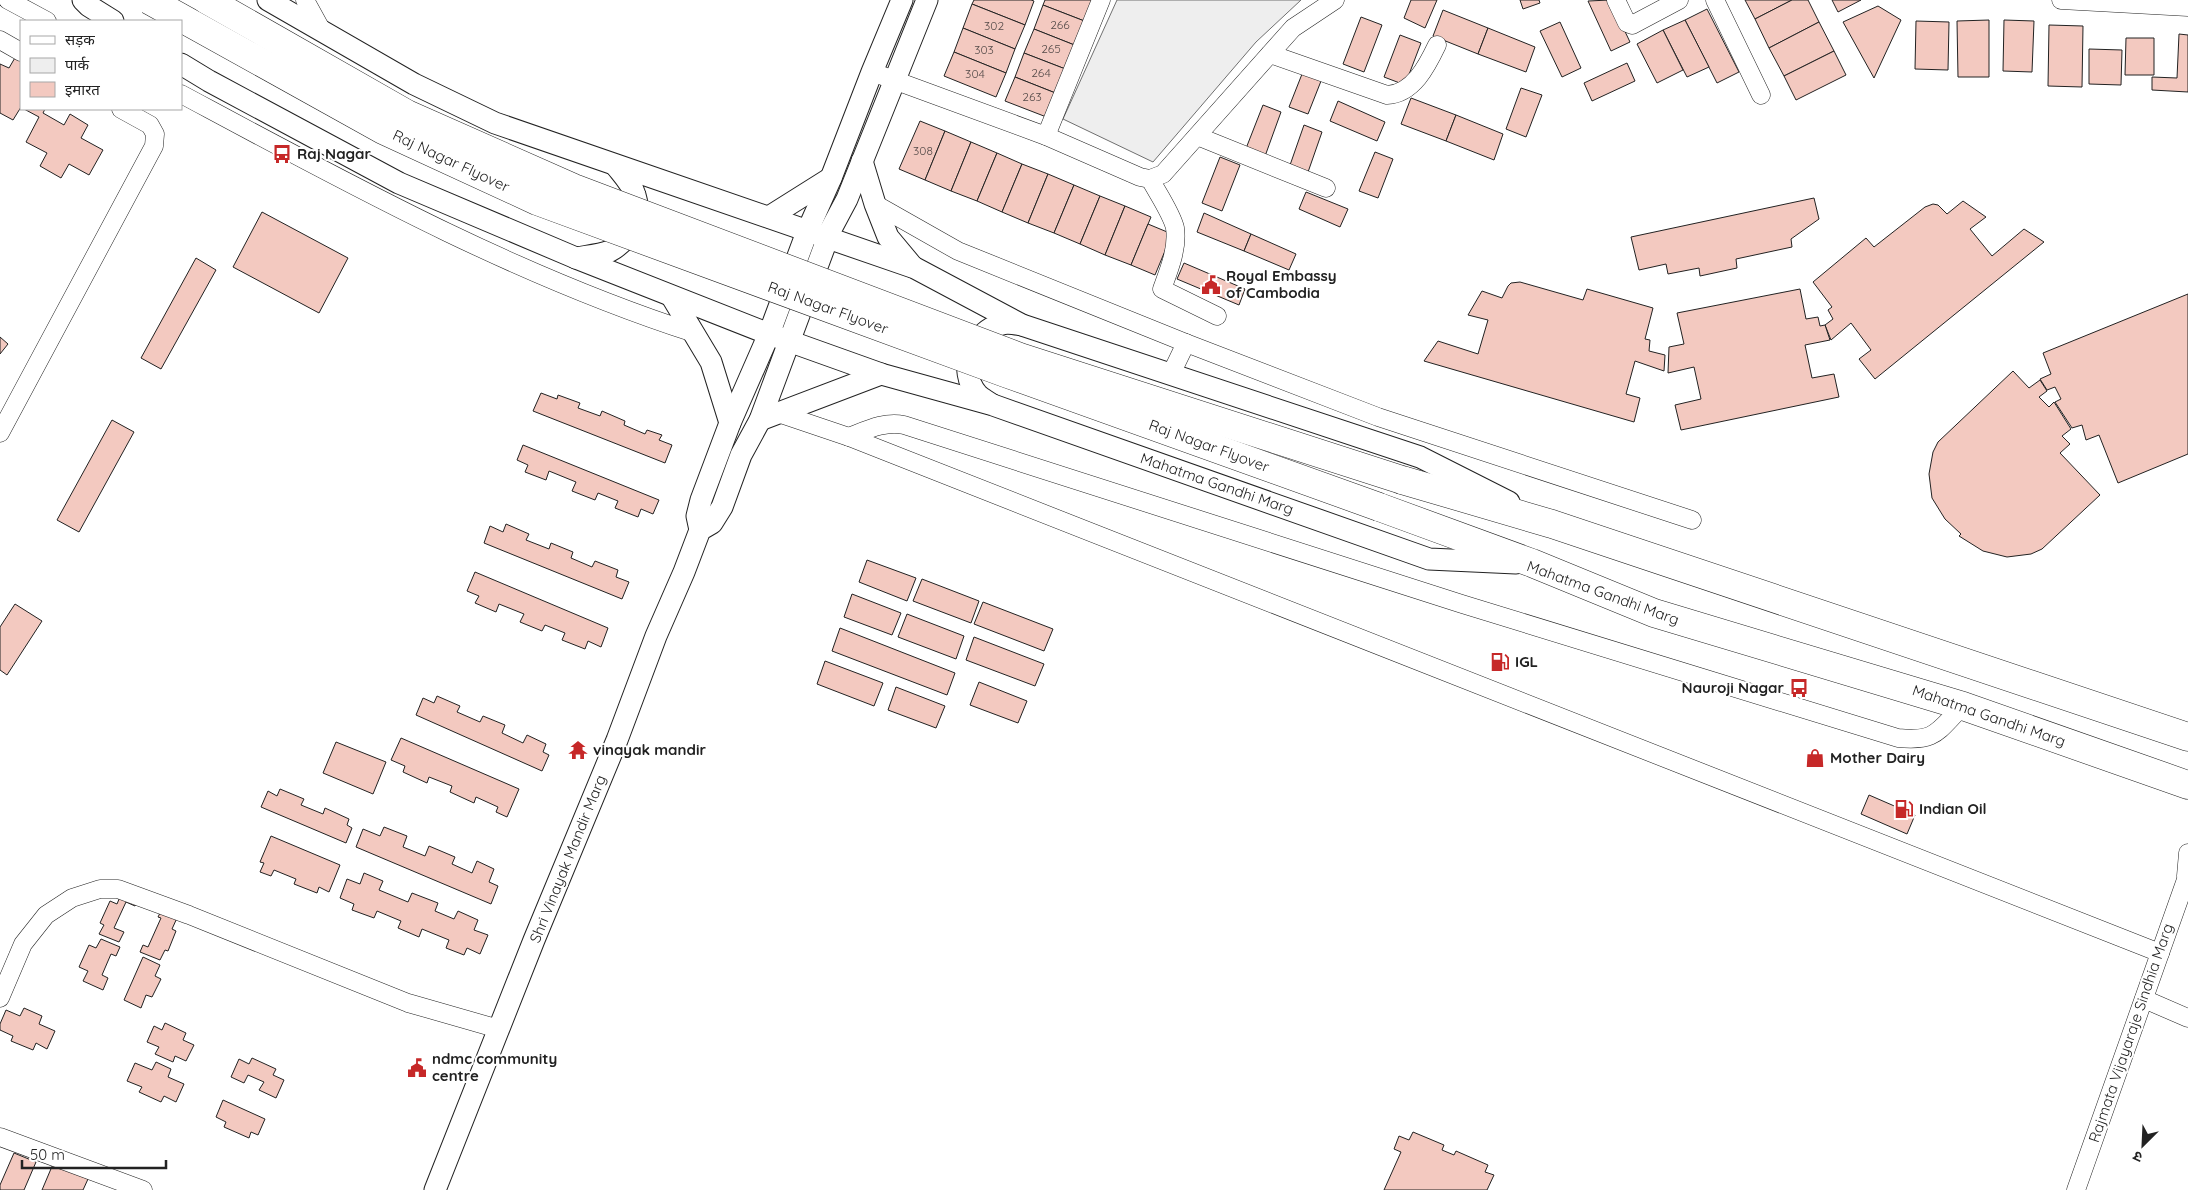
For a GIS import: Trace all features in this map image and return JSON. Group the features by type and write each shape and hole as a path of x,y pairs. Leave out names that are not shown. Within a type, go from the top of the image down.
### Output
{"main road":[{"name":"Raj Nagar Flyover","path":"149,0 383,130 537,201 1532,563"},
{"name":"Raj Nagar Flyover","path":"208,0 407,114 574,188 1020,356 1402,480 1552,524"},
{"path":"1552,524 2188,737"},
{"name":"Mahatma Gandhi Marg","path":"1532,563 1654,613 1963,706 2188,785"}],"street":[{"path":"8,0 45,20"},
{"path":"83,0 111,20"},
{"path":"268,0 414,84 495,124 914,268 1022,325 1420,457 1552,524"},
{"path":"305,0 320,29"},
{"path":"700,530 697,516 701,500 730,423 769,334 807,232 831,178 902,0"},
{"name":"Shri Vinayak Mandir Marg","path":"435,1190 700,530 712,523 722,507 741,455 769,416 790,341 827,239 847,199 927,0"},
{"path":"1046,136 1101,0"},
{"path":"872,72 1046,136 1150,179 1163,174 1293,28 1335,0"},
{"path":"1616,0 1627,24 1632,25 1679,0"},
{"path":"1715,0 1761,95"},
{"path":"2061,0 2188,7"},
{"path":"0,40 20,51"},
{"path":"1270,54 1387,95 1394,95 1404,90 1424,72 1437,45"},
{"name":"Mahatma Gandhi Marg","path":"182,65 399,183 576,258 769,334 881,374 993,405 1429,559 1532,563"},
{"path":"209,81 188,97 339,179 500,257 650,318 694,333"},
{"path":"0,433 154,146 155,134 150,126 123,110"},
{"path":"1197,136 1326,188"},
{"path":"862,161 875,204 888,237 914,268"},
{"path":"576,258 609,251 630,234 635,220 636,197 631,184 616,166"},
{"path":"769,217 831,178"},
{"path":"1150,179 1175,226 1175,243 1162,288 1218,316"},
{"path":"875,204 958,250 1186,343 1378,416 1692,520"},
{"path":"672,297 711,362 730,423"},
{"path":"993,405 978,395 969,379 968,360 973,343 986,330 1004,323 1022,325"},
{"path":"1171,374 1186,343"},
{"path":"769,416 881,374"},
{"path":"769,416 809,422 849,437 2160,952"},
{"path":"849,437 884,424 904,425 1462,604 1898,738 1915,740 1931,736 1963,706"},
{"name":"Rajmata Vijayaraje Sindhia Marg","path":"2076,1190 2187,875 2188,853"},
{"path":"0,998 23,944 46,915 72,898 100,889 118,889 189,914 408,1003 499,1029"},
{"path":"2144,999 2188,1018"},
{"path":"0,1136 143,1190"}],"green space":[{"path":"1117,0 1301,0 1256,42 1153,162 1063,119"}],"building":[{"path":"974,0 1034,1 1025,25 972,4"},
{"path":"1045,0 1095,0 1087,22 1043,5"},
{"path":"1411,0 1437,0 1425,28 1404,18"},
{"path":"1520,0 1539,0 1540,3 1523,9"},
{"path":"1610,0 1630,42 1611,51 1588,1"},
{"path":"1745,0 1792,0 1755,19"},
{"path":"1792,0 1808,0 1819,22 1769,48 1755,19"},
{"path":"1832,0 1861,0 1838,12"},
{"path":"972,4 1025,25 1015,49 963,28"},
{"path":"1043,5 1087,22 1077,46 1034,29"},
{"path":"1878,6 1901,20 1874,78 1843,22"},
{"path":"1707,9 1739,72 1717,83 1685,20"},
{"path":"1443,10 1488,28 1478,54 1433,36"},
{"path":"1361,17 1382,25 1364,72 1343,64"},
{"path":"1685,20 1709,67 1687,77 1663,30"},
{"path":"1989,20 1989,77 1958,77 1957,21"},
{"path":"2004,20 2034,21 2032,72 2003,71"},
{"path":"1916,21 1949,22 1948,70 1915,69"},
{"path":"1560,22 1581,68 1562,77 1540,31"},
{"path":"1819,22 1834,51 1784,76 1769,48"},
{"path":"2049,25 2083,26 2082,87 2048,86"},
{"path":"963,28 1015,49 1006,73 954,52"},
{"path":"1488,28 1535,47 1526,72 1478,54"},
{"path":"1034,29 1077,46 1068,70 1024,53"},
{"path":"1663,30 1683,70 1657,83 1637,44"},
{"path":"2179,34 2188,35 2188,92 2152,90 2152,77 2177,78"},
{"path":"1400,35 1421,43 1405,85 1384,77"},
{"path":"2126,38 2154,38 2154,75 2125,75"},
{"path":"2089,49 2122,50 2121,85 2089,84"},
{"path":"1834,51 1846,75 1796,100 1784,76"},
{"path":"954,52 1006,73 996,97 944,76"},
{"path":"1024,53 1068,70 1058,94 1015,77"},
{"path":"16,56 20,58 20,109 13,120 0,113 0,64 9,68"},
{"path":"1627,63 1635,81 1592,101 1584,83"},
{"path":"1304,69 1323,76 1308,114 1289,107"},
{"path":"1015,77 1058,94 1049,118 1005,101"},
{"path":"1521,88 1542,95 1526,137 1506,129"},
{"path":"1411,98 1456,115 1446,141 1401,124"},
{"path":"1338,101 1385,122 1377,141 1330,121"},
{"path":"1263,105 1281,112 1264,159 1245,151"},
{"path":"26,110 44,110 43,113 64,125 70,114 88,125 81,138 103,150 89,175 69,164 61,178 40,166 47,153 26,142 39,117"},
{"path":"1456,115 1503,134 1494,160 1446,141"},
{"path":"920,121 945,131 925,180 899,169"},
{"path":"1304,125 1322,132 1307,175 1289,168"},
{"path":"945,131 971,142 951,191 925,180"},
{"path":"971,142 997,153 977,201 951,191"},
{"path":"1375,152 1393,159 1378,198 1359,191"},
{"path":"997,153 1022,164 1002,212 977,201"},
{"path":"1220,157 1240,165 1222,211 1202,203"},
{"path":"1022,164 1048,174 1028,223 1002,212"},
{"path":"1048,174 1074,185 1054,233 1028,223"},
{"path":"1074,185 1100,196 1080,244 1054,233"},
{"path":"1306,192 1348,209 1340,227 1299,209"},
{"path":"1100,196 1125,206 1105,255 1080,244"},
{"path":"1814,198 1819,219 1791,239 1792,247 1736,259 1737,268 1700,276 1699,268 1668,274 1666,264 1639,270 1631,237"},
{"path":"1963,201 1986,217 1970,229 1992,256 2024,229 2044,242 1875,379 1859,359 1871,350 1851,323 1831,340 1825,325 1833,319 1828,310 1832,307 1813,282 1866,238 1874,247 1925,207 1933,204 1938,205 1947,214"},
{"path":"1125,206 1151,217 1131,265 1105,255"},
{"path":"262,212 348,258 319,313 233,267"},
{"path":"1204,213 1251,234 1244,251 1197,232"},
{"path":"1148,224 1172,234 1155,275 1131,265"},
{"path":"1251,234 1296,254 1289,270 1244,251"},
{"path":"196,258 216,270 161,369 141,358"},
{"path":"1184,263 1245,289 1239,305 1177,279"},
{"path":"1520,282 1583,300 1587,289 1653,308 1645,339 1650,340 1649,351 1665,355 1664,371 1635,361 1626,394 1640,398 1634,422 1424,361 1438,341 1478,354 1488,320 1468,315 1482,291 1502,298 1511,283"},
{"path":"1800,289 1806,319 1818,317 1820,326 1825,325 1830,340 1805,345 1812,378 1834,374 1839,397 1681,430 1675,405 1701,399 1694,367 1668,373 1669,347 1684,344 1677,313"},
{"path":"2188,294 2188,454 2118,483 2099,435 2086,440 2082,425 2072,428 2055,402 2061,399 2055,387 2047,390 2040,379 2051,374 2043,353"},
{"path":"0,337 8,344 0,354"},
{"path":"2013,371 2029,388 2040,380 2047,391 2039,397 2049,407 2054,402 2071,429 2062,436 2070,444 2060,453 2100,495 2042,549 2031,554 2007,557 1983,551 1959,536 1961,534 1945,519 1932,498 1929,474 1933,452 1938,442"},
{"path":"541,393 557,399 558,395 580,403 578,408 600,416 602,411 625,421 624,425 645,434 647,430 662,435 659,440 672,445 665,463 533,411"},
{"path":"112,420 134,432 79,532 57,520"},
{"path":"523,445 659,500 653,514 641,509 638,517 615,508 618,501 598,493 595,500 572,491 576,482 549,471 546,480 525,472 528,465 517,460"},
{"path":"506,524 529,534 526,540 549,549 551,543 573,552 571,558 592,567 595,561 618,570 616,577 629,582 622,599 484,543 490,526 503,532"},
{"path":"867,560 916,578 907,601 859,582"},
{"path":"475,572 608,628 601,647 588,641 585,649 562,640 565,633 545,625 542,631 520,622 524,614 499,604 496,612 475,603 479,596 467,591"},
{"path":"922,579 979,601 971,623 913,601"},
{"path":"852,594 901,613 892,635 844,617"},
{"path":"983,602 1053,629 1044,651 974,624"},
{"path":"15,604 42,621 7,675 0,670 0,627"},
{"path":"907,614 964,636 956,659 898,637"},
{"path":"840,628 955,673 947,695 832,651"},
{"path":"974,637 1044,664 1035,686 966,660"},
{"path":"825,661 883,683 874,706 817,684"},
{"path":"979,682 1027,701 1018,723 970,705"},
{"path":"896,687 945,706 936,728 888,710"},
{"path":"437,696 460,706 457,712 480,722 483,716 505,725 502,733 523,743 527,735 546,744 543,752 549,755 542,771 416,715 423,698 434,703"},
{"path":"401,738 519,789 507,817 496,812 498,807 476,797 474,803 450,792 452,786 429,777 427,783 403,772 405,766 391,760"},
{"path":"336,742 386,762 373,794 323,773"},
{"path":"280,789 304,799 301,805 323,814 325,808 349,819 347,825 352,828 346,843 261,807 268,791 277,796"},
{"path":"1869,795 1915,815 1907,834 1861,814"},
{"path":"384,827 407,836 403,847 425,856 429,846 455,857 452,864 472,873 477,861 494,869 489,882 498,886 491,904 356,847 363,829 380,836"},
{"path":"271,836 340,865 329,892 319,887 317,893 294,884 296,879 274,870 271,876 260,872 264,863 260,862"},
{"path":"364,873 383,881 379,890 408,902 412,893 438,903 435,911 454,919 458,911 478,920 474,930 488,935 480,954 467,948 464,955 446,948 449,940 422,929 419,937 398,928 401,921 377,911 374,918 352,910 354,904 340,898 347,879 360,884"},
{"path":"122,892 138,899 135,906 126,902 114,928 124,932 119,942 99,934 104,925 100,923 110,901 117,904"},
{"path":"161,911 177,918 172,929 176,931 168,951 165,950 160,960 140,952 143,945 148,947 161,918 158,917"},
{"path":"101,939 120,947 116,956 111,954 102,975 108,978 103,990 83,981 88,971 79,967 89,945 96,948"},
{"path":"143,957 160,965 155,976 161,979 152,997 146,995 141,1008 124,1000"},
{"path":"24,1008 42,1016 39,1024 55,1031 47,1049 36,1043 33,1050 11,1041 13,1036 0,1030 0,1024 6,1010 20,1016"},
{"path":"165,1023 186,1033 183,1040 194,1045 186,1061 175,1056 173,1062 155,1054 159,1047 147,1042 154,1026 162,1030"},
{"path":"252,1058 276,1069 273,1075 284,1080 276,1098 259,1090 264,1082 248,1075 244,1083 231,1077 239,1059 249,1064"},
{"path":"156,1062 171,1069 168,1077 184,1084 176,1102 164,1096 161,1102 139,1092 142,1087 127,1081 135,1063 152,1070"},
{"path":"223,1100 265,1119 258,1135 251,1132 249,1138 224,1127 226,1122 216,1117"},
{"path":"1413,1132 1444,1145 1442,1150 1454,1155 1456,1151 1488,1165 1485,1172 1494,1175 1487,1190 1384,1190 1401,1152 1394,1149 1399,1136 1409,1140"},
{"path":"14,1153 36,1162 24,1190 0,1190 0,1185"},
{"path":"53,1164 88,1179 83,1190 42,1190"}],"place":[{"name":"Raj Nagar","path":"282,154"},
{"name":"Royal Embassy of Cambodia","path":"1211,285"},
{"name":"IGL","path":"1500,662"},
{"name":"Nauroji Nagar","path":"1799,688"},
{"name":"vinayak mandir","path":"578,750"},
{"name":"Mother Dairy","path":"1815,758"},
{"name":"Indian Oil","path":"1904,809"},
{"name":"ndmc community centre","path":"417,1068"}]}
